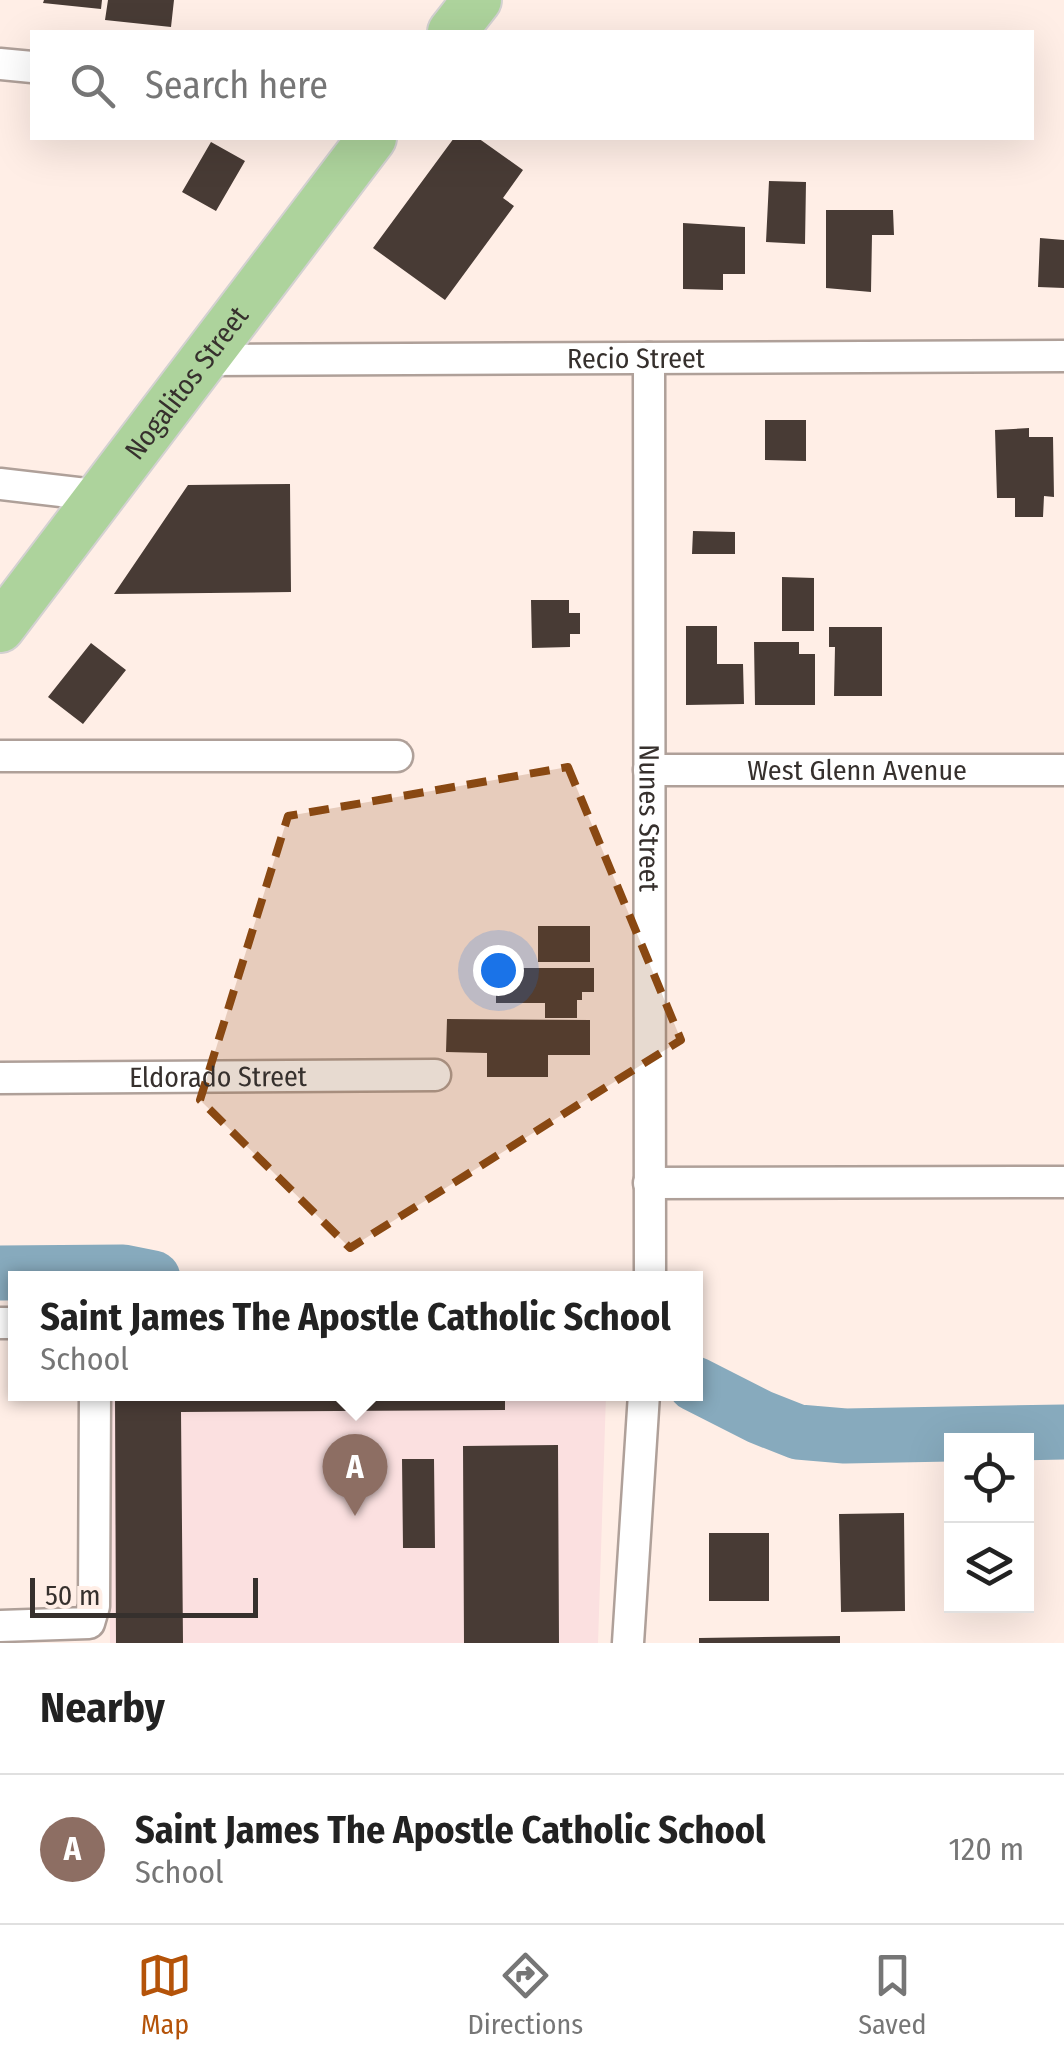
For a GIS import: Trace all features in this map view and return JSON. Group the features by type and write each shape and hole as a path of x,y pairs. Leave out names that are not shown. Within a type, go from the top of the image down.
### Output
{"main road":[{"path":"454,30 476,0"},
{"name":"Nogalitos Street","path":"0,628 371,140"}],"street":[{"path":"0,64 30,68"},
{"name":"Recio Street","path":"206,360 1064,356"},
{"name":"Nunes Street","path":"648,358 650,1271"},
{"path":"0,484 103,496"},
{"path":"0,756 397,756"},
{"name":"West Glenn Avenue","path":"649,770 1064,770"},
{"name":"Eldorado Street","path":"0,1078 435,1075"},
{"path":"650,1183 1064,1182"},
{"path":"0,1626 89,1623 94,1606 95,1401"},
{"path":"628,1643 644,1401"}],"highlighted area":[{"path":"568,767 681,1040 350,1248 200,1100 288,816"}],"shaded area":[{"path":"108,1401 606,1401 598,1643 110,1643"}],"building":[{"path":"102,0 101,9 43,3"},
{"path":"108,0 174,0 171,27 105,20"},
{"path":"453,140 481,140 523,170 503,198 514,206 445,300 373,248"},
{"path":"211,142 245,161 216,211 182,192"},
{"path":"769,181 806,182 805,244 766,242"},
{"path":"826,210 893,210 894,235 872,235 871,292 826,288"},
{"path":"683,223 745,227 745,274 723,274 723,290 683,289"},
{"path":"1040,238 1064,240 1064,288 1038,287"},
{"path":"765,420 806,420 806,461 765,460"},
{"path":"1029,428 1029,437 1053,437 1054,497 1044,496 1043,517 1015,517 1015,498 997,498 995,430"},
{"path":"290,484 291,592 114,594 188,485"},
{"path":"693,531 735,532 735,554 692,554"},
{"path":"782,577 814,578 814,631 782,631"},
{"path":"531,600 569,600 569,613 580,613 580,634 570,634 570,647 532,648"},
{"path":"686,626 717,626 717,664 743,664 744,704 686,705"},
{"path":"829,627 882,627 882,696 834,696 835,647 829,647"},
{"path":"754,642 799,642 799,654 815,654 815,705 755,705"},
{"path":"91,643 126,670 83,724 48,697"},
{"path":"538,926 590,926 590,962 538,962"},
{"path":"496,968 594,968 594,992 582,992 582,1000 577,1000 577,1018 545,1018 545,1003 496,1003"},
{"path":"447,1019 590,1020 590,1055 548,1055 548,1077 487,1077 487,1053 446,1052"},
{"path":"115,1401 505,1401 505,1410 181,1412 183,1643 116,1643"},
{"path":"558,1445 559,1643 464,1643 463,1446"},
{"path":"402,1459 434,1459 435,1548 403,1548"},
{"path":"904,1513 905,1611 841,1612 839,1514"},
{"path":"709,1533 769,1533 769,1601 709,1601"},
{"path":"840,1636 840,1643 699,1643 699,1638"}],"waterway":[{"path":"0,1273 8,1273"},
{"path":"703,1388 798,1432 845,1436 1064,1432"}],"place":[{"name":"Saint James The Apostle Catholic School","path":"355,1516"}]}
